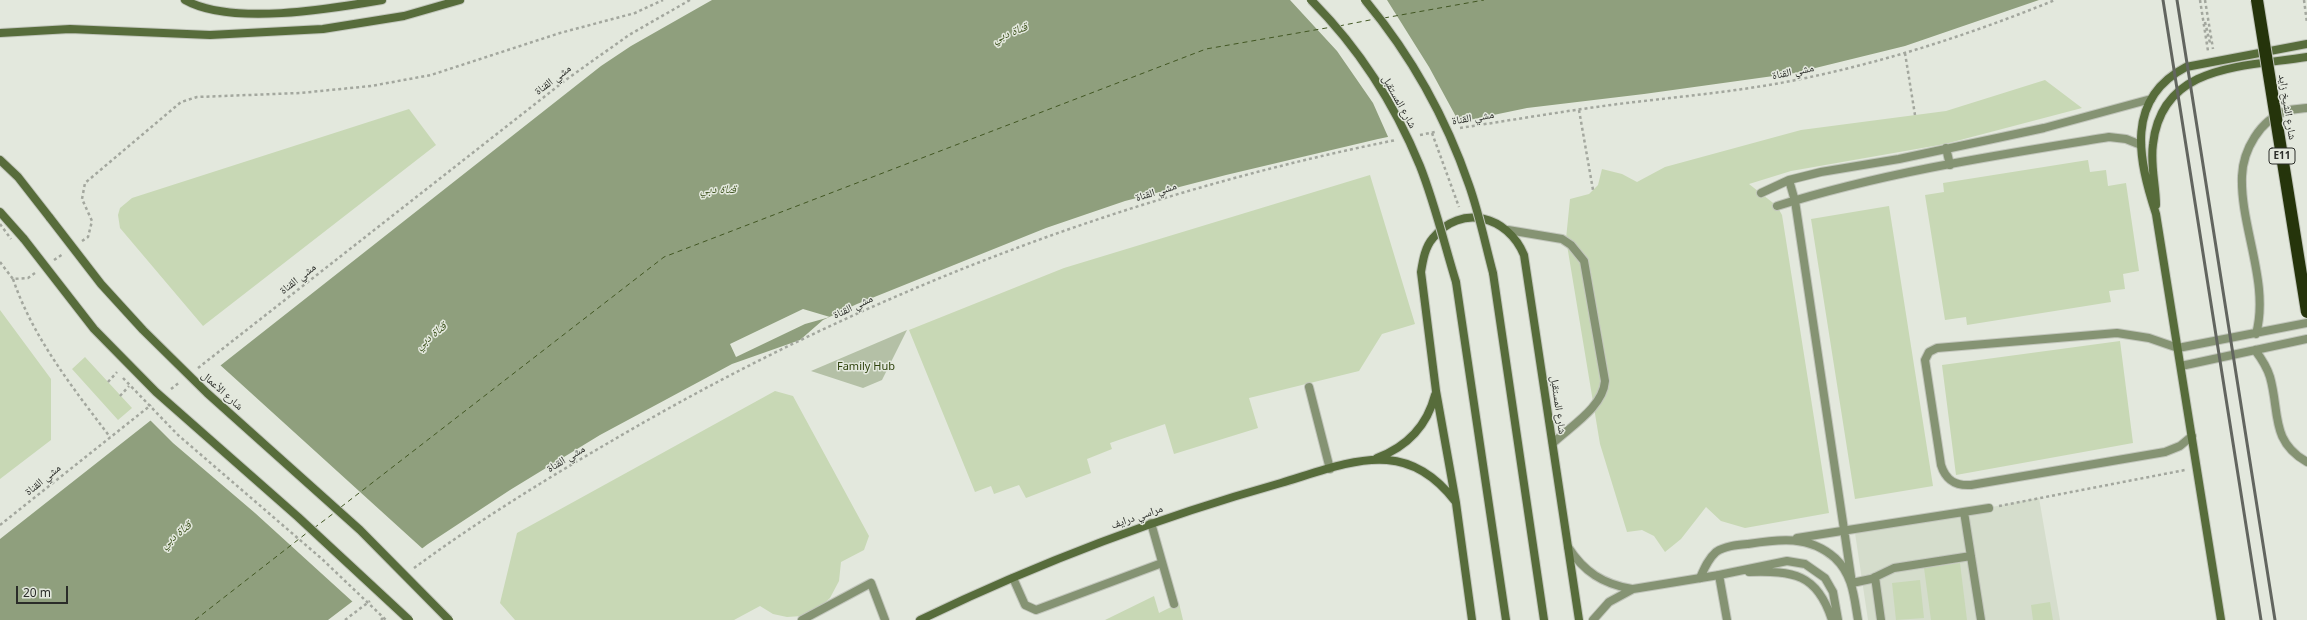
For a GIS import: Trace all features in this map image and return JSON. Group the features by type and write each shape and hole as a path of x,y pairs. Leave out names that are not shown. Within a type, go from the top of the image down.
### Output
{"highway":[{"name":"شارع الشيخ زايد","path":"2257,0 2307,312"}],"street":[{"path":"185,0 204,8 231,13 301,10 382,0"},
{"path":"0,34 70,29 210,35 296,31 377,22 460,0"},
{"name":"شارع المستقبل","path":"1311,0 1343,36 1366,66 1404,132 1433,204 1456,282 1506,620"},
{"path":"1365,0 1400,46 1440,117 1468,184 1493,272 1544,620"},
{"path":"2156,214 2148,187 2141,145 2142,121 2151,99 2158,89 2176,73 2212,59 2307,44"},
{"path":"2221,620 2156,214 2152,158 2154,135 2161,114 2174,95 2191,81 2212,72 2307,57"},
{"path":"1761,193 1789,180 2071,122 2151,99"},
{"path":"2256,334 2260,306 2243,190 2244,163 2253,140 2268,122 2286,111 2307,108"},
{"path":"1778,206 1826,191 1950,165 2109,137 2126,139 2141,145"},
{"path":"1946,148 1950,165"},
{"name":"شارع الأعمال","path":"0,160 18,177 101,284 143,330 207,393 360,530 448,620"},
{"path":"1789,180 1795,201 1843,530 1858,620"},
{"path":"0,212 24,239 94,329 156,392 298,517 409,620"},
{"name":"شارع المستقبل","path":"1472,620 1456,503 1436,391 1422,266 1424,254 1432,238 1446,226 1463,219 1487,219 1508,230 1518,241 1527,270 1579,620"},
{"path":"1508,230 1562,239 1571,245 1584,261 1606,381 1604,391 1586,414 1552,443"},
{"path":"2192,436 2180,446 2165,452 1971,485 1955,484 1948,480 1941,466 1925,364 1927,356 1937,348 2117,333 2149,338 2178,348 2307,323"},
{"path":"2181,366 2307,339"},
{"path":"2255,350 2270,378 2278,424 2284,440 2290,450 2307,462"},
{"path":"1309,387 1330,469"},
{"name":"مراسي درايف","path":"1370,461 1397,449 1418,430 1429,411 1436,391"},
{"name":"مراسي درايف","path":"920,620 1068,554 1151,524 1248,492 1330,469 1370,461 1387,460 1419,469 1442,486 1456,503"},
{"path":"1700,578 1712,556 1723,548 1792,539 1989,508"},
{"path":"1964,512 1981,620"},
{"path":"1151,524 1174,604"},
{"path":"1792,539 1808,542 1823,549 1836,559 1852,583"},
{"path":"1567,545 1576,559 1596,577 1616,586 1633,589"},
{"path":"1852,583 1875,577 1894,568 1971,556"},
{"path":"1593,620 1609,602 1633,589 1735,572 1779,562 1797,562 1805,564 1819,572 1829,585 1836,602 1838,620"},
{"path":"1013,578 1025,605 1036,610 1162,563"},
{"path":"1735,572 1782,572 1799,576 1817,589 1832,620"},
{"path":"1718,575 1727,620"},
{"path":"1875,577 1881,620"},
{"path":"802,620 871,583 886,620"}],"path":[{"path":"76,245 88,237 92,221 82,199 85,183 180,102 197,97 300,94 371,86 431,75 560,33 635,13 663,0"},
{"name":"مشي القناة","path":"197,369 566,78 629,35 690,0"},
{"name":"مشي القناة","path":"1455,129 1579,110 1690,97 1784,82 1905,53 1961,36 2055,0"},
{"path":"2200,0 2212,59"},
{"path":"2205,0 2212,59"},
{"path":"2304,0 2307,23"},
{"path":"2201,9 2212,59"},
{"path":"1905,53 1915,115"},
{"path":"1579,110 1593,190"},
{"name":"مشي القناة","path":"1417,136 1439,132"},
{"path":"1432,133 1463,219"},
{"name":"مشي القناة","path":"408,573 503,507 648,419 797,341 874,305 1023,245 1116,213 1269,168 1402,139"},
{"path":"52,261 64,253"},
{"path":"0,262 13,279 19,296 61,374 110,437"},
{"path":"13,279 28,278 40,269"},
{"path":"108,382 117,372"},
{"path":"166,394 184,379"},
{"path":"120,396 129,386"},
{"name":"مشي القناة","path":"0,525 153,403"},
{"path":"1989,508 2197,468"},
{"path":"345,620 376,597"}],"shaded area":[{"path":"2039,498 2060,620 1868,620 1855,533"}],"green space":[{"name":"Family Hub","path":"907,330 882,380 863,388 811,371"}],"water":[{"name":"قناة دبي","path":"712,0 2039,0 1905,46 1795,73 1644,94 1527,108 1378,139 1226,175 1125,201 1046,228 857,304 823,320 800,340 732,364 600,435 510,490 428,544 328,620 0,620 0,539 601,66 631,46"}],"pier":[{"path":"1290,0 1387,0 1429,67 1460,124 1389,139 1373,103 1337,51"},
{"path":"803,309 830,317 805,324 736,357 730,344"},
{"path":"219,364 424,550 354,603 255,513 173,443 149,419"}],"building":[{"path":"2045,80 2082,108 1945,144 1791,171 1749,184 1777,206 1782,215 1829,513 1745,528 1721,521 1706,507 1681,539 1665,552 1654,536 1642,530 1627,532 1600,444 1566,239 1570,199 1589,194 1598,185 1602,169 1622,174 1637,182 1665,167 1801,130 1946,111"},
{"path":"409,109 436,145 203,326 120,228 118,215 120,208 132,198"},
{"path":"2088,160 2090,172 2106,170 2108,186 2126,183 2139,271 2123,274 2125,289 2109,291 2111,302 1967,325 1966,317 1945,320 1925,195 1944,192 1943,183"},
{"path":"1370,175 1415,324 1382,334 1359,371 1249,398 1258,428 1174,454 1165,424 1110,443 1112,449 1087,459 1091,473 1026,498 1019,485 994,494 991,486 975,492 909,330 1064,268"},
{"path":"1889,206 1933,486 1855,499 1811,219"},
{"path":"0,310 51,379 51,440 0,479"},
{"path":"2120,341 2133,443 1956,475 1942,365"},
{"path":"85,357 132,408 118,420 72,369"},
{"path":"775,391 793,396 869,536 864,550 841,562 839,581 830,598 816,611 802,616 787,617 773,614 760,606 734,620 515,620 500,603 517,533"},
{"path":"1960,563 1967,620 1931,620 1924,568"},
{"path":"1920,580 1924,618 1896,620 1892,583"},
{"path":"1154,596 1159,613 1179,603 1183,620 1105,620"},
{"path":"2050,602 2053,620 2033,620 2031,605"}],"ferry route":[{"path":"1384,18 1484,0"},
{"path":"1339,26 1375,19"},
{"path":"341,507 664,257 1206,49 1332,27"},
{"path":"314,528 334,513"},
{"path":"195,620 308,532"}],"railway":[{"path":"2163,0 2261,620"},
{"path":"2177,0 2275,620"}]}
